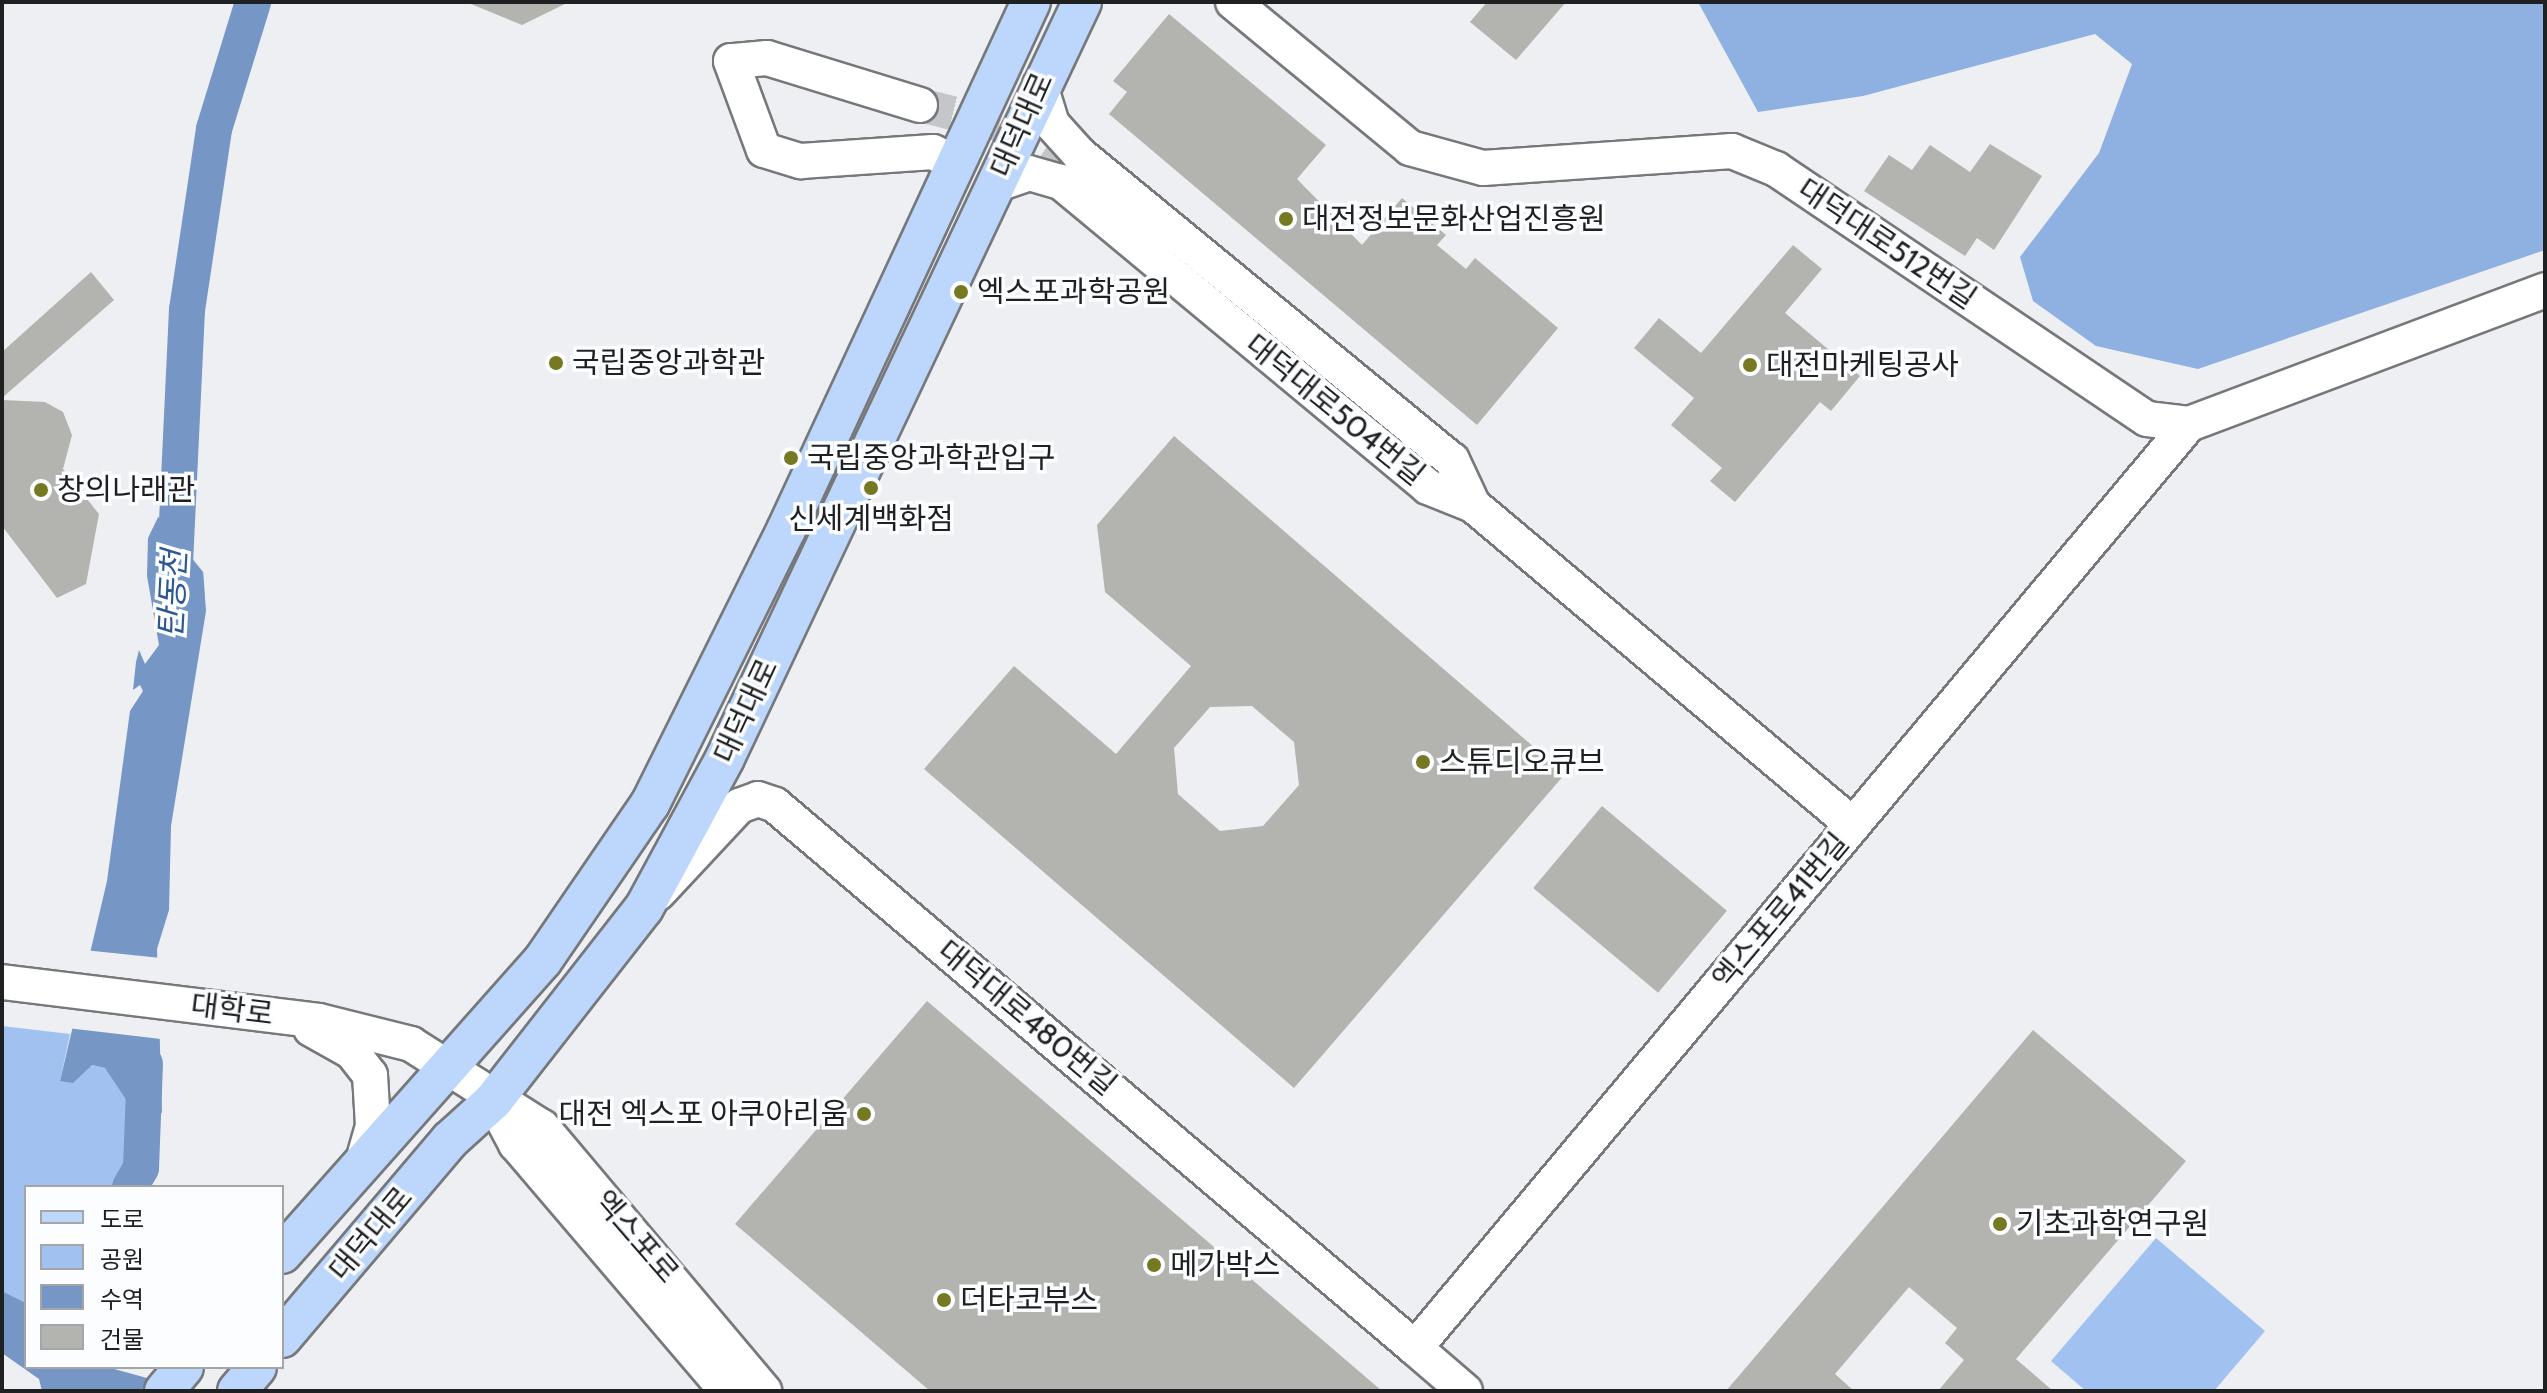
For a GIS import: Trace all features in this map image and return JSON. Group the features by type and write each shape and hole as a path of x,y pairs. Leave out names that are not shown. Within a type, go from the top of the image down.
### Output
{"main road":[{"name":"대덕대로","path":"284,1252 363,1161 454,1069 587,901 650,804 957,164 1031,2"},
{"name":"대덕대로","path":"284,1336 450,1140 493,1101 644,908 725,758 1040,85 1082,2"},
{"path":"164,1391 182,1369"},
{"path":"237,1391 255,1369"}],"street":[{"name":"대덕대로512번길","path":"1233,2 1410,148 1483,168 1732,151 1776,169 2147,419 2189,424 2545,290"},
{"path":"920,105 796,66 731,61 747,112 764,150 782,157 933,152 957,164"},
{"path":"1040,85 1052,124 1195,272 1853,825"},
{"path":"995,185 1029,173 1061,182 1195,272"},
{"name":"엑스포로41번길","path":"1415,1348 2189,424"},
{"name":"대덕대로480번길","path":"644,908 739,806 758,799 775,805 1415,1348"},
{"name":"대학로","path":"2,982 266,1013 371,1031 454,1069"},
{"path":"266,1013 323,1034 370,1075 373,1126 363,1161"},
{"name":"엑스포로","path":"454,1069 493,1101 542,1127 764,1391"},
{"name":"엑스포로","path":"493,1101 516,1144 727,1391"},
{"path":"1415,1348 1465,1391"}],"green space":[{"path":"2,1026 70,1034 60,1081 92,1065 105,1068 141,1110 122,1185 24,1185 24,1302 2,1291"},
{"path":"2156,1238 2265,1331 2214,1391 2086,1391 2051,1361"}],"shaded area":[{"path":"1698,2 2545,2 2545,250 2198,369 2096,346 2033,301 2020,257 2099,153 2132,64 2095,34 1863,96 1758,112"}],"water":[{"path":"163,507 200,527 206,611 171,826 169,910 157,949 162,1113 127,1101 105,1068 92,1065 73,1083 60,1081 107,881 130,711 143,691 140,685 133,690 136,662 139,650 145,664 159,645 147,576 148,538"},
{"path":"2,1291 24,1302 24,1368 2,1353"},
{"path":"25,1369 114,1369 194,1391 42,1391 39,1379"}],"pier":[{"path":"160,503 204,525 208,578 155,513"},
{"path":"84,950 161,958 161,1039 67,1028"}],"building":[{"path":"466,2 569,2 522,25"},
{"path":"1487,2 1566,2 1516,60 1470,22"},
{"name":"대전정보문화산업진흥원","path":"1169,14 1326,145 1297,179 1362,245 1402,198 1446,235 1437,245 1466,269 1475,258 1558,328 1477,425 1109,114 1127,92 1113,81"},
{"path":"1990,144 2042,176 1994,250 1977,238 1965,256 1864,191 1889,155 1912,170 1930,145 1970,172"},
{"name":"대전마케팅공사","path":"1793,245 1822,269 1785,313 1860,376 1831,411 1820,402 1735,502 1710,481 1722,468 1671,425 1694,398 1634,348 1659,318 1701,353"},
{"path":"91,272 114,300 2,398 2,352"},
{"name":"창의나래관","path":"2,400 45,402 63,412 72,435 63,469 99,514 86,584 57,598 2,526"},
{"name":"스튜디오큐브","path":"1174,436 1565,774 1294,1088 924,769 1014,666 1116,754 1191,666 1105,592 1097,525","holes":["1252,706 1294,742 1299,785 1263,826 1220,831 1178,794 1174,748 1210,707"]},
{"path":"1602,806 1727,911 1658,993 1533,888"},
{"path":"927,1001 1382,1391 930,1391 735,1224"},
{"name":"기초과학연구원","path":"2033,1030 2186,1161 2016,1359 2053,1391 1938,1391 1964,1360 1945,1343 1957,1328 1909,1287 1835,1374 1854,1391 1726,1391"}],"waterway":[{"name":"탄동천","path":"175,564 187,310 214,129 253,2"},
{"name":"탄동천","path":"131,1185 141,1168 145,1064"}],"tunnel":[{"path":"920,105 1000,125 1098,194"}],"place":[{"name":"대전정보문화산업진흥원","path":"1286,219"},
{"name":"엑스포과학공원","path":"961,292"},
{"name":"국립중앙과학관","path":"556,363"},
{"name":"대전마케팅공사","path":"1750,365"},
{"name":"국립중앙과학관입구","path":"791,458"},
{"name":"신세계백화점","path":"871,488"},
{"name":"창의나래관","path":"41,490"},
{"name":"스튜디오큐브","path":"1423,762"},
{"name":"대전 엑스포 아쿠아리움","path":"864,1114"},
{"name":"기초과학연구원","path":"2000,1224"},
{"name":"메가박스","path":"1154,1265"},
{"name":"더타코부스","path":"944,1300"}]}
